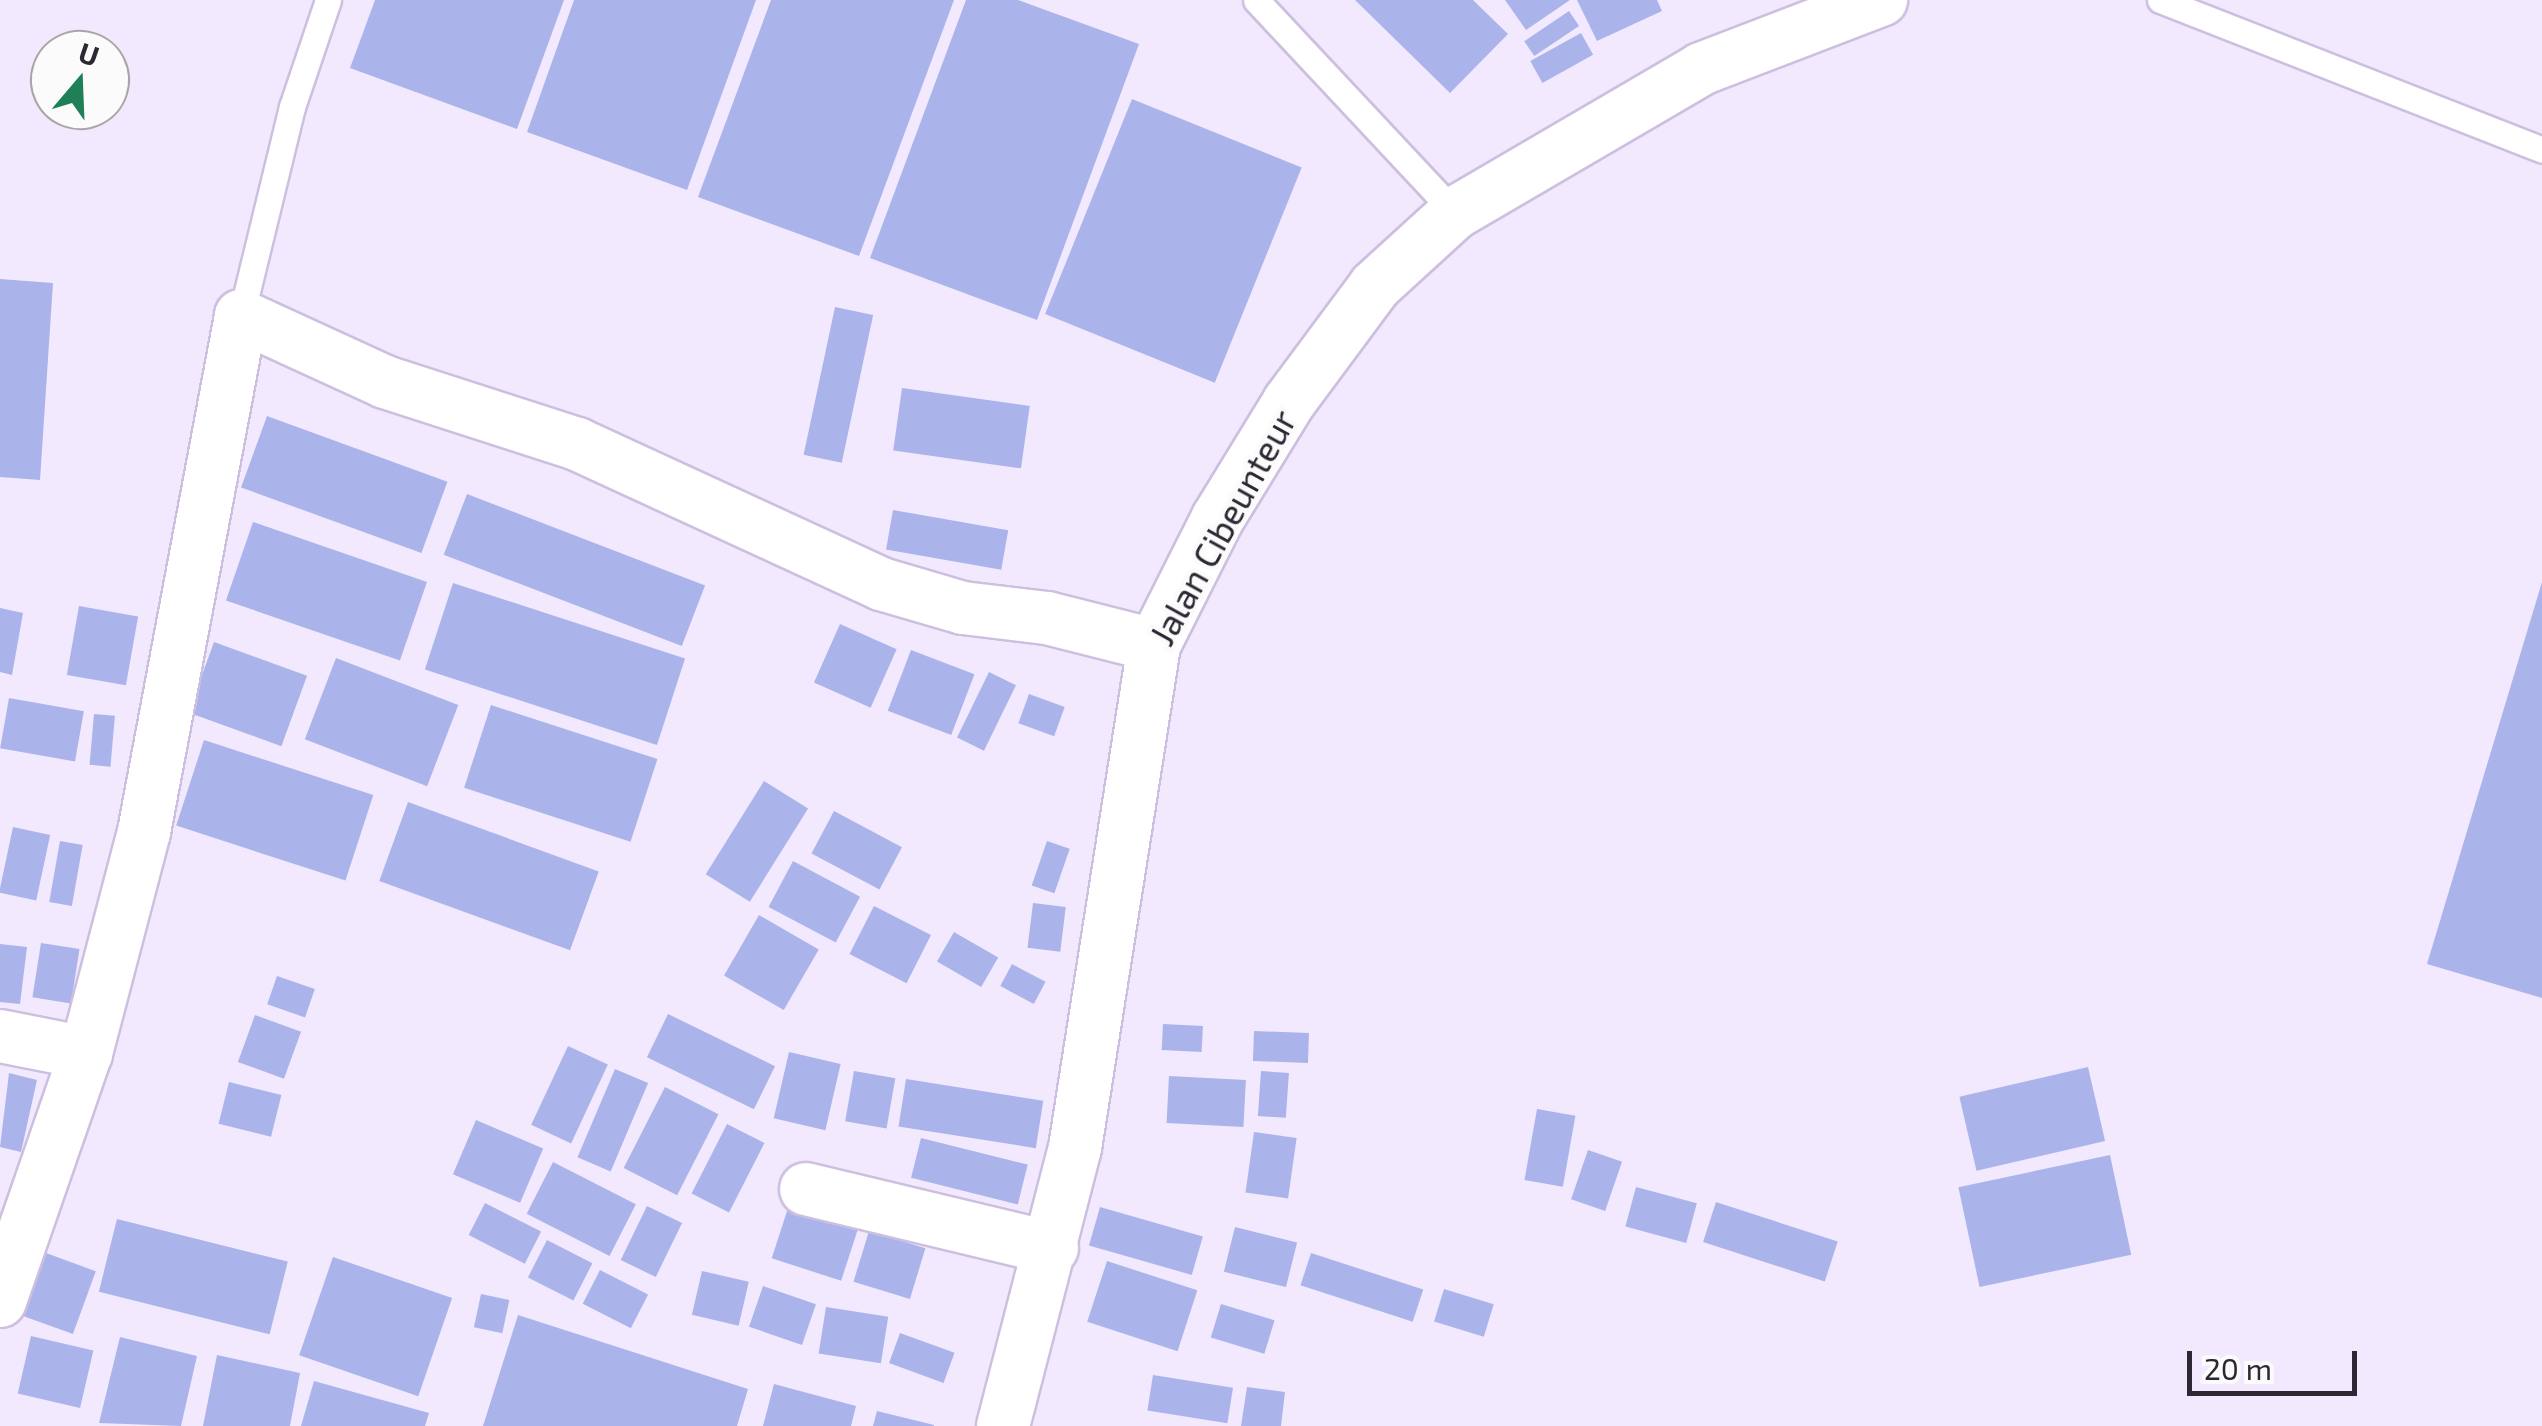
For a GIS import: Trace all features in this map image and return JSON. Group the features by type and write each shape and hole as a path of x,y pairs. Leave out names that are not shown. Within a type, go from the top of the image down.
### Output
{"street":[{"name":"Jalan Cibeunteur","path":"1003,1426 1075,1148 1154,645 1218,518 1289,402 1375,286 1455,213 1701,69 1881,0"},
{"path":"0,1301 86,1053 144,832 240,316 385,382 643,471 881,584 964,608 1047,618 1154,645"},
{"path":"0,1036 86,1053"},
{"path":"806,1189 1052,1248"}],"lane":[{"path":"240,316 292,107 328,0"},
{"path":"1256,0 1455,213"},
{"path":"2160,0 2542,150"}],"building":[{"path":"375,0 564,0 517,129 350,68"},
{"path":"574,0 756,0 687,190 527,132"},
{"path":"771,0 954,0 859,256 698,197"},
{"path":"966,0 1018,0 1139,44 1037,320 870,258"},
{"path":"1355,0 1473,0 1508,34 1450,93"},
{"path":"1505,0 1570,0 1526,30"},
{"path":"1577,0 1657,0 1662,11 1597,41"},
{"path":"1569,11 1579,26 1534,56 1524,41"},
{"path":"1581,33 1593,55 1542,83 1530,61"},
{"path":"1132,99 1302,168 1215,383 1045,314"},
{"path":"0,279 53,283 40,480 0,477"},
{"path":"835,307 873,315 842,463 804,455"},
{"path":"902,388 1030,406 1021,468 893,450"},
{"path":"267,416 447,482 421,553 241,487"},
{"path":"467,494 705,585 682,646 444,555"},
{"path":"893,510 1008,530 1001,570 886,549"},
{"path":"253,522 427,582 400,660 226,600"},
{"path":"2542,582 2542,998 2427,964"},
{"path":"453,583 685,658 657,745 425,670"},
{"path":"79,606 138,616 126,685 67,675"},
{"path":"0,608 23,613 12,675 0,672"},
{"path":"840,624 897,649 871,708 814,682"},
{"path":"214,642 307,676 281,746 188,712"},
{"path":"911,650 974,674 951,735 888,711"},
{"path":"336,658 458,705 427,786 305,739"},
{"path":"989,672 1016,685 984,751 957,738"},
{"path":"1029,694 1065,707 1054,736 1018,723"},
{"path":"9,698 84,711 75,761 0,748"},
{"path":"491,705 657,759 631,842 464,788"},
{"path":"94,714 115,716 110,767 90,765"},
{"path":"204,740 373,795 345,881 176,826"},
{"path":"764,781 808,809 750,902 706,874"},
{"path":"408,802 599,871 570,950 379,881"},
{"path":"834,811 902,847 879,890 811,853"},
{"path":"13,827 50,835 36,900 0,893"},
{"path":"60,841 83,845 72,906 49,902"},
{"path":"1047,841 1070,849 1054,893 1032,885"},
{"path":"793,861 860,897 836,943 769,907"},
{"path":"1033,903 1066,907 1060,952 1028,948"},
{"path":"874,906 931,935 907,983 849,954"},
{"path":"759,915 819,950 784,1010 724,976"},
{"path":"954,932 998,958 981,987 937,961"},
{"path":"41,943 80,949 71,1003 32,997"},
{"path":"0,944 27,947 20,1004 0,1002"},
{"path":"1012,964 1046,982 1034,1004 1000,986"},
{"path":"277,976 315,989 305,1017 267,1004"},
{"path":"668,1014 775,1066 754,1109 647,1057"},
{"path":"255,1015 301,1032 284,1079 238,1062"},
{"path":"1163,1024 1203,1026 1202,1052 1162,1050"},
{"path":"1254,1031 1309,1033 1308,1063 1253,1061"},
{"path":"568,1046 608,1065 571,1143 531,1125"},
{"path":"789,1052 841,1064 825,1130 774,1118"},
{"path":"2088,1067 2105,1141 1976,1171 1959,1097"},
{"path":"615,1069 648,1083 611,1171 577,1157"},
{"path":"854,1071 895,1078 887,1129 845,1121"},
{"path":"1261,1071 1289,1073 1286,1118 1258,1116"},
{"path":"9,1073 37,1080 21,1152 0,1147"},
{"path":"1169,1076 1246,1080 1243,1127 1167,1123"},
{"path":"906,1079 1043,1101 1036,1148 898,1126"},
{"path":"229,1082 281,1095 271,1137 219,1124"},
{"path":"665,1087 718,1114 677,1195 624,1168"},
{"path":"1537,1109 1575,1116 1563,1187 1524,1180"},
{"path":"476,1120 543,1149 520,1203 453,1174"},
{"path":"727,1124 764,1143 729,1213 692,1193"},
{"path":"1254,1132 1297,1138 1288,1198 1246,1192"},
{"path":"921,1138 1028,1165 1018,1204 911,1178"},
{"path":"1588,1150 1622,1162 1605,1211 1571,1199"},
{"path":"2110,1155 2131,1255 1980,1287 1958,1187"},
{"path":"553,1162 636,1204 610,1256 527,1214"},
{"path":"1636,1187 1697,1203 1686,1243 1625,1227"},
{"path":"1716,1202 1838,1242 1825,1281 1703,1242"},
{"path":"485,1203 541,1232 525,1264 469,1235"},
{"path":"789,1205 858,1228 841,1281 772,1258"},
{"path":"647,1206 682,1223 656,1277 621,1260"},
{"path":"1100,1207 1203,1236 1192,1275 1089,1245"},
{"path":"117,1219 288,1262 270,1334 99,1292"},
{"path":"1235,1227 1297,1242 1286,1287 1224,1272"},
{"path":"869,1231 925,1248 910,1299 854,1282"},
{"path":"547,1240 592,1263 573,1301 528,1277"},
{"path":"46,1253 96,1271 73,1334 23,1316"},
{"path":"1311,1253 1423,1289 1413,1322 1300,1285"},
{"path":"333,1257 452,1298 418,1396 299,1355"},
{"path":"1107,1261 1197,1290 1178,1351 1087,1322"},
{"path":"600,1270 648,1295 631,1328 583,1304"},
{"path":"702,1271 749,1282 739,1326 692,1315"},
{"path":"763,1286 816,1304 802,1345 749,1327"},
{"path":"1444,1289 1494,1304 1484,1337 1434,1322"},
{"path":"481,1294 509,1300 502,1333 474,1327"},
{"path":"1221,1304 1275,1320 1264,1354 1211,1337"},
{"path":"826,1307 888,1317 881,1363 819,1353"},
{"path":"518,1315 748,1389 737,1426 483,1426"},
{"path":"900,1333 955,1353 944,1383 889,1363"},
{"path":"31,1336 93,1350 80,1408 18,1393"},
{"path":"120,1337 197,1356 181,1426 99,1423"},
{"path":"217,1355 300,1373 290,1426 203,1426"},
{"path":"1153,1375 1233,1388 1227,1423 1147,1411"},
{"path":"314,1381 429,1413 425,1426 301,1426"},
{"path":"774,1384 856,1406 851,1426 763,1426"},
{"path":"1247,1387 1285,1392 1281,1426 1241,1426"},
{"path":"877,1411 934,1425 934,1426 873,1426"}]}
